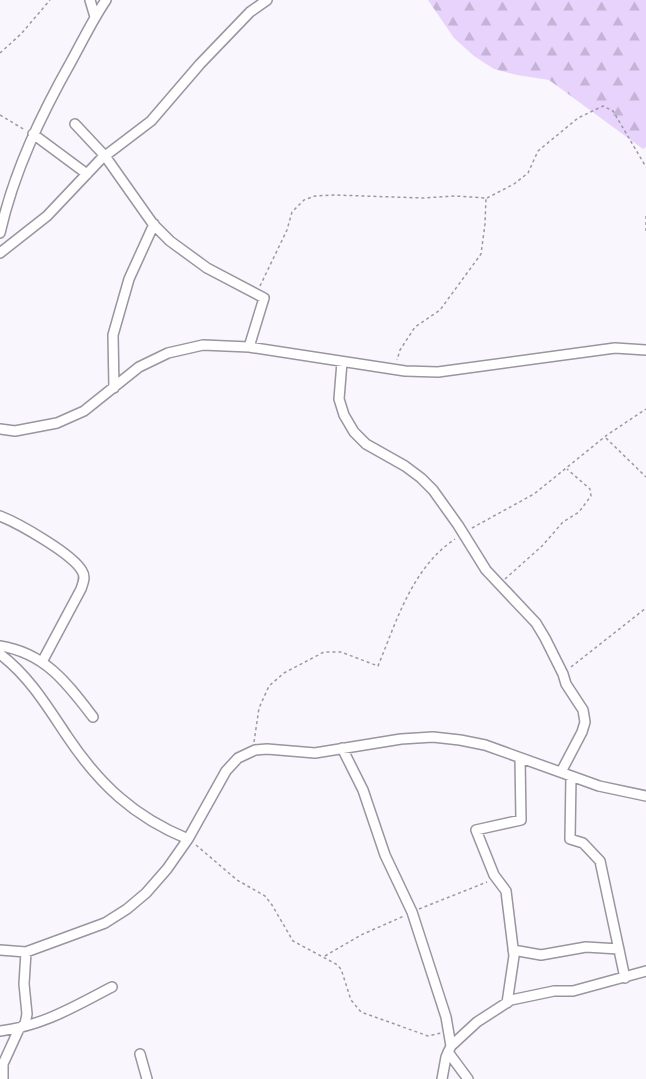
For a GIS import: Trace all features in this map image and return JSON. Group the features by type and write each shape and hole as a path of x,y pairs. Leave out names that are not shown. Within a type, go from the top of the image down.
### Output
{"street":[{"path":"90,0 95,17"},
{"path":"0,233 12,187 33,134 57,86 106,0"},
{"path":"0,253 48,216 105,156 151,120 214,49 250,12 267,0"},
{"path":"75,124 105,156 154,224 170,241 207,268 264,298 249,347"},
{"path":"33,134 87,174"},
{"path":"114,388 113,335 129,279 154,224"},
{"path":"0,429 15,431 57,423 84,411 139,367 168,353 203,345 249,347 394,370 438,372 615,348 646,350"},
{"path":"342,362 339,399 344,415 354,432 376,451 405,466 433,490 486,570 536,623 566,684 583,710 585,722 582,732 561,772"},
{"path":"0,516 16,522 70,558 82,570 84,577 81,589 42,662"},
{"path":"0,646 42,662 64,679 93,717"},
{"path":"0,654 13,664 37,690 94,772 116,795 161,828 188,838"},
{"path":"0,950 27,952 105,922 127,909 146,893 167,869 188,838 226,771 238,758 252,752 267,749 315,753 401,739 433,737 484,745 599,786 646,796"},
{"path":"342,748 363,790 385,855 412,912 446,1017 449,1049 442,1079"},
{"path":"507,1003 514,956 506,891 494,875 476,830 521,820 520,758"},
{"path":"571,776 570,839 583,843 600,861 625,978"},
{"path":"513,950 541,955 586,947 619,949"},
{"path":"3,1079 3,1064 19,1029 25,1024 27,1014 24,984 27,952"},
{"path":"449,1049 477,1022 511,1000 554,991 573,991 646,972"},
{"path":"0,1031 19,1029 51,1019 112,987"},
{"path":"449,1049 468,1079"},
{"path":"140,1054 147,1079"}],"path":[{"path":"0,53 21,34 50,0"},
{"path":"256,294 287,230 292,212 304,200 315,196 486,198 514,184 528,173 538,151 578,118 603,106 613,111 646,167"},
{"path":"0,115 33,134"},
{"path":"394,370 400,350 415,327 440,310 481,254 486,224 486,198"},
{"path":"646,216 646,233"},
{"path":"252,752 259,708 268,686 284,673 324,652 341,652 378,666 412,585 445,545 534,494 605,436 646,409"},
{"path":"605,436 646,477"},
{"path":"500,585 542,546 563,522 579,512 591,496 590,489 567,469"},
{"path":"563,674 646,608"},
{"path":"188,838 237,879 265,896 293,941 336,964 344,975 351,1000 361,1012 428,1036 448,1031"}],"green space":[{"path":"428,0 646,0 646,147 643,149 549,80 494,69 474,56 454,38"}]}
